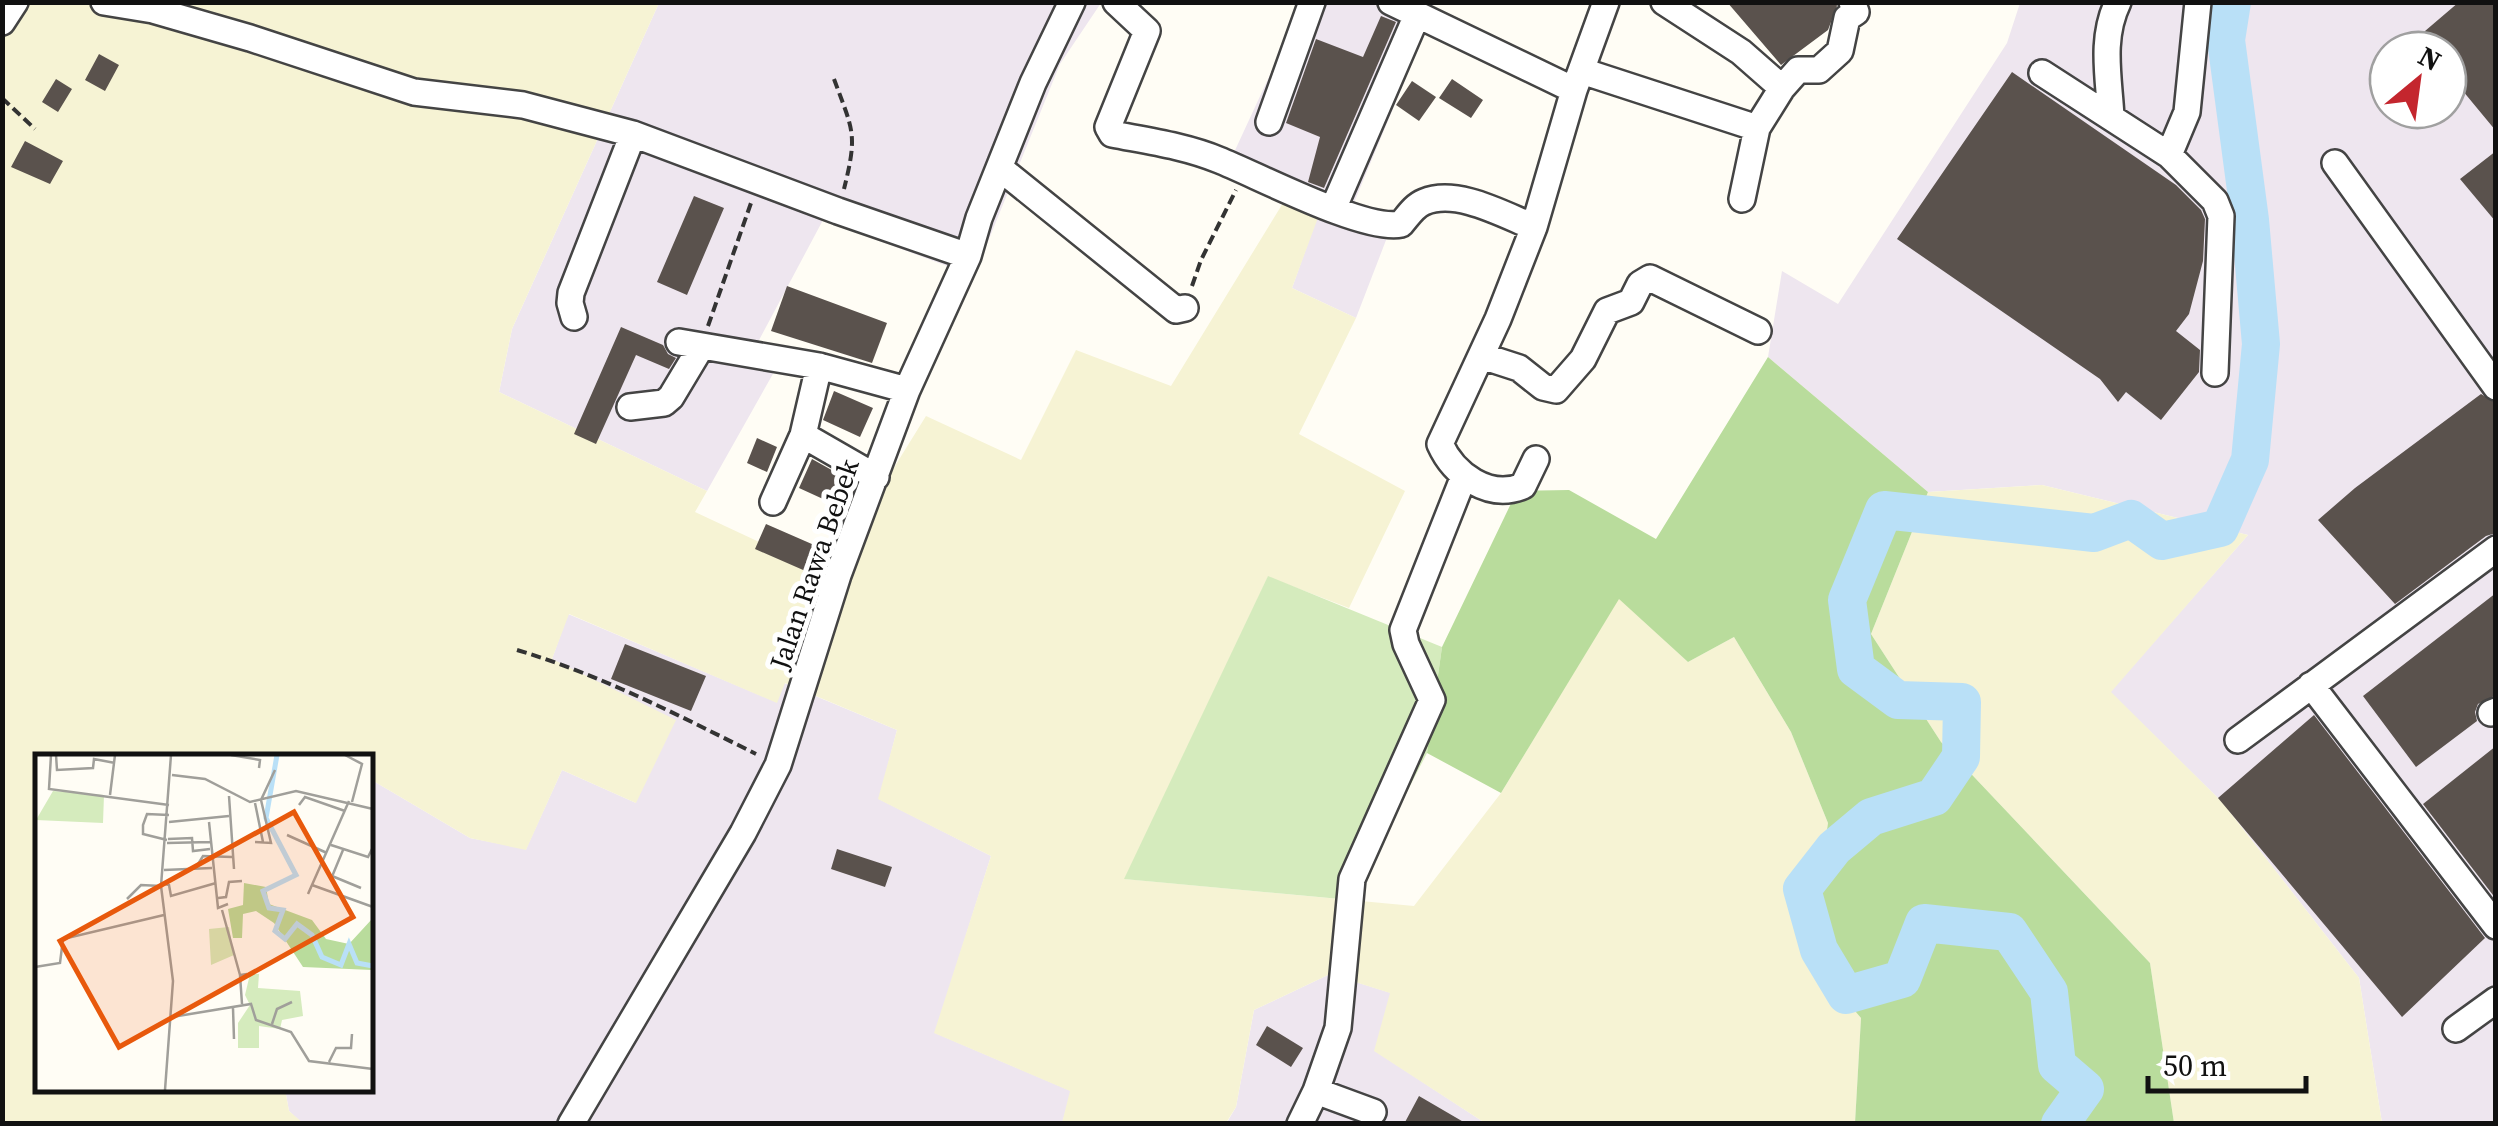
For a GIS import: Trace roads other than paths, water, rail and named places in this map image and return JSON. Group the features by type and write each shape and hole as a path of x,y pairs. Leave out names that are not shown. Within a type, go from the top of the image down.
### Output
{"street":[{"path":"2,22 15,2"},
{"path":"104,2 153,10 250,38 414,92 523,105 632,134 838,212 968,256"},
{"path":"1116,2 1146,26 1146,34 1109,131 1196,152 1333,209 1395,226 1428,200 1448,199 1474,203 1534,227"},
{"path":"1269,122 1312,2"},
{"path":"1391,2 1428,13 1578,80 1757,128"},
{"path":"1536,458 1522,486 1511,491 1492,491 1464,476 1440,444 1482,356 1534,227 1606,2"},
{"path":"1664,2 1741,52 1782,88"},
{"path":"1742,199 1757,128 1798,70 1819,70 1840,51 1847,18 1856,12 1852,2"},
{"path":"2111,117 2106,40 2108,22 2118,2"},
{"path":"2169,155 2187,112 2198,2"},
{"name":"Jalan Rawa Bebek","path":"572,1123 742,834 778,765 838,575 907,390 968,256 979,218 1033,83 1070,3"},
{"path":"1333,209 1428,13"},
{"path":"2042,73 2169,155 2215,201 2221,216 2216,373"},
{"path":"574,318 571,293 632,134"},
{"path":"2335,163 2496,388"},
{"path":"1001,169 1132,278 1176,310 1185,308"},
{"path":"1482,356 1519,368 1543,387 1556,390 1582,359 1608,311 1631,302 1640,284 1650,278 1758,331"},
{"path":"630,407 664,403 671,397 690,344 819,366 907,390"},
{"path":"773,502 804,435 819,366"},
{"path":"804,435 876,477"},
{"path":"1300,1124 1338,1028 1352,879 1432,700 1403,630 1464,476"},
{"path":"2238,740 2496,549"},
{"path":"2311,686 2496,926"},
{"path":"2456,1029 2496,1000"},
{"path":"1316,1090 1372,1112"}],"waterway":[{"path":"2060,1124 2085,1089 2057,1065 2049,992 2009,932 1924,923 1902,979 1846,995 1819,950 1802,889 1834,848 1871,817 1934,797 1961,757 1962,702 1898,700 1856,669 1847,600 1884,510 2094,533 2131,519 2162,541 2220,528 2250,460 2261,344 2250,220 2226,40 2232,2"}]}
